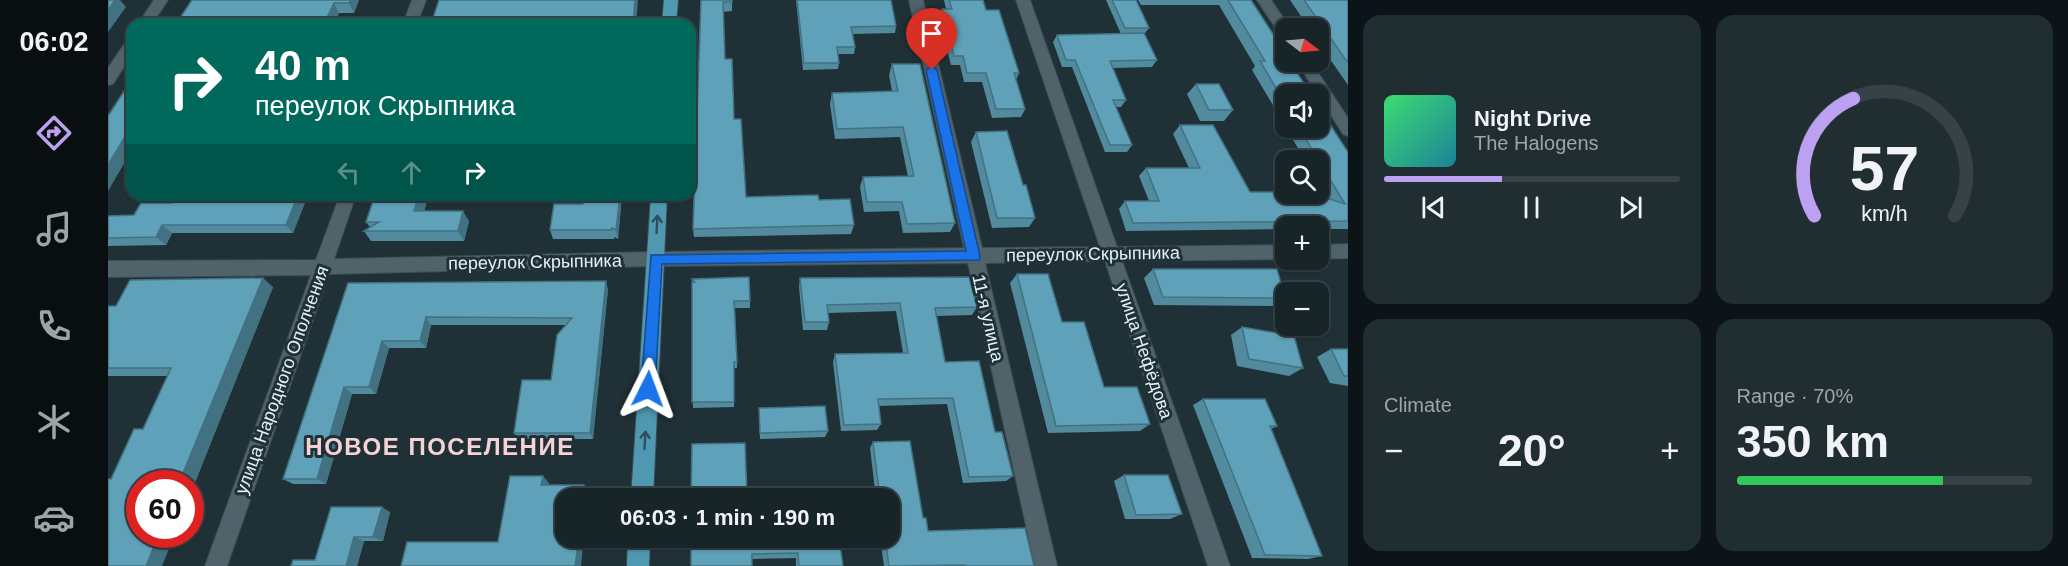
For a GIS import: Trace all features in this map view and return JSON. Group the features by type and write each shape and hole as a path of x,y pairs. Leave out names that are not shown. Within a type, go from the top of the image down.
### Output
{"main road":[{"path":"669,18 670,0"},
{"path":"643,488 659,201"},
{"path":"638,566 639,548"}],"street":[{"path":"149,18 161,0"},
{"path":"412,18 419,0"},
{"name":"11-я улица","path":"916,0 1046,566"},
{"name":"улица Нефёдова","path":"1023,0 1219,566"},
{"path":"1264,0 1276,18"},
{"path":"108,80 126,52"},
{"path":"1310,72 1348,130"},
{"name":"улица Народного Ополчения","path":"216,566 346,201"},
{"path":"1329,252 1348,251"},
{"name":"переулок Скрыпника","path":"108,269 322,267 656,259 1275,252"}],"building":[{"path":"108,0 115,0 108,10"},
{"path":"192,0 350,0 349,3 334,3 327,18 180,18"},
{"path":"439,0 635,0 634,18 433,18"},
{"path":"701,0 732,0 732,2 723,2 725,59 732,59 734,119 741,119 746,197 818,195 819,200 850,199 854,225 693,229 694,201 696,201"},
{"path":"797,0 891,0 896,26 851,27 855,47 837,47 839,63 804,63"},
{"path":"949,0 983,0 986,10 999,10 1019,73 1014,73 1025,109 996,109 986,73 967,73 963,56 954,56 942,9 952,9"},
{"path":"1112,0 1136,0 1149,28 1125,28"},
{"path":"1228,0 1251,0 1275,37 1275,72 1297,72 1304,84 1275,84 1275,86 1260,61 1265,61"},
{"path":"1304,0 1348,0 1348,63 1329,36 1329,18 1317,18"},
{"path":"1144,33 1157,60 1110,61 1126,100 1113,100 1132,145 1110,145 1075,60 1066,60 1057,35"},
{"path":"892,64 920,64 955,223 907,224 902,202 867,202 863,177 914,176 903,127 837,129 832,93 898,91"},
{"path":"1196,84 1219,84 1233,110 1209,110"},
{"path":"126,88 126,135 108,165 108,116"},
{"path":"1329,123 1348,152 1348,221 1329,221 1329,216 1275,216 1275,222 1133,223 1125,201 1159,201 1146,168 1200,168 1180,125 1213,125 1250,192 1275,192 1275,204 1329,204 1329,199 1345,204 1329,178 1329,150 1312,150 1305,138 1329,138"},
{"path":"1007,131 1035,218 997,218 976,132"},
{"path":"173,201 296,201 286,225 162,225 156,237 108,238 108,216 134,215 141,203 172,203"},
{"path":"373,201 417,201 414,211 463,211 458,231 364,231 379,222 366,222"},
{"path":"583,201 619,201 616,230 612,228 611,230 550,230 554,204 583,204"},
{"path":"1153,269 1275,269 1281,282 1275,282 1275,298 1163,297"},
{"path":"1017,274 1048,274 1062,322 1084,322 1104,387 1137,387 1150,424 1056,426"},
{"path":"749,277 750,301 734,301 737,362 734,362 734,402 692,402 692,282 695,282 692,279"},
{"path":"969,277 977,307 935,308 945,362 979,361 995,432 1002,432 1013,476 969,477 953,398 878,399 881,424 844,425 835,354 908,353 900,303 827,305 829,322 805,322 800,278"},
{"path":"263,278 184,470 126,470 126,548 153,548 146,566 108,566 108,479 111,479 134,429 143,429 171,368 108,368 108,306 116,306 130,280"},
{"path":"606,281 590,433 514,433 522,380 551,380 557,335 572,318 426,317 420,341 382,341 369,387 344,387 317,479 283,479 348,283"},
{"path":"1242,327 1275,333 1275,336 1294,336 1303,368 1249,359"},
{"path":"1331,349 1348,349 1348,376 1344,376"},
{"path":"1203,399 1265,399 1277,426 1270,426 1322,556 1265,555"},
{"path":"825,406 828,431 760,433 759,408"},
{"path":"910,441 923,518 926,518 928,531 1025,528 1034,566 889,566 887,548 900,548 900,488 879,488 873,442"},
{"path":"745,443 747,488 691,488 692,444"},
{"path":"1124,475 1168,475 1182,514 1136,515"},
{"path":"510,476 543,476 541,485 584,485 584,488 555,488 555,548 577,548 575,566 401,566 407,542 498,542"},
{"path":"331,507 382,507 373,537 354,537 346,566 291,566 293,560 315,560"},
{"path":"691,548 841,548 843,566 799,566 798,553 752,554 752,566 691,566"}],"district":[{"name":"НОВОЕ ПОСЕЛЕНИЕ","path":"440,446"}],"route":[{"path":"648,389 656,259 974,256 932,70"}]}
